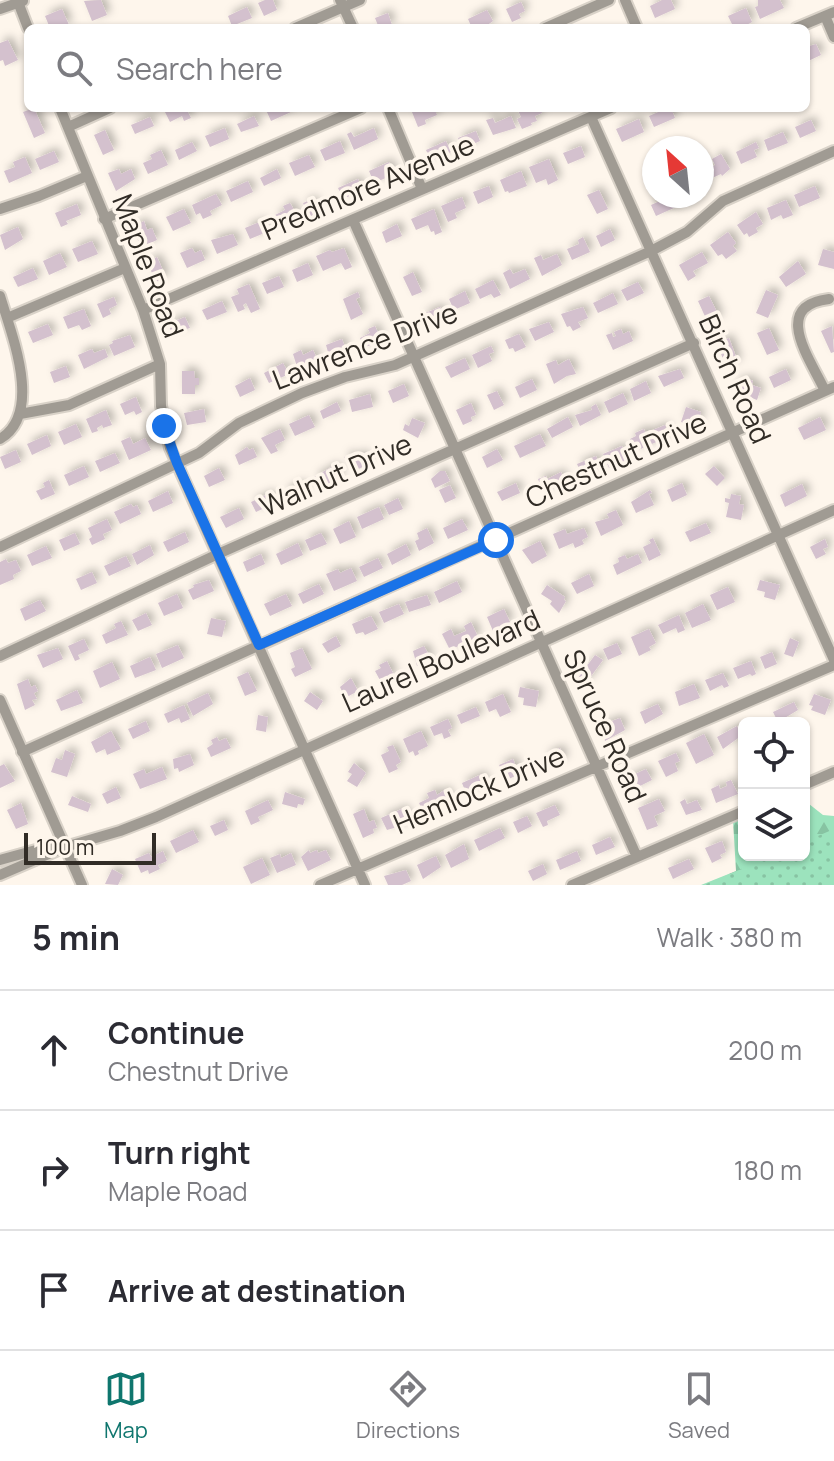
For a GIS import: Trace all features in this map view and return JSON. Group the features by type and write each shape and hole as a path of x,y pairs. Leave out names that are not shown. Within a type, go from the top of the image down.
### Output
{"street":[{"path":"303,24 342,4 360,0"},
{"path":"554,24 609,0"},
{"path":"625,0 635,24"},
{"path":"0,9 21,1 27,24"},
{"path":"342,4 351,24"},
{"path":"806,24 830,14 834,37"},
{"name":"Maple Road","path":"62,112 143,310 160,364 164,426 177,463 365,885"},
{"path":"68,127 101,112"},
{"path":"104,219 352,112"},
{"path":"390,112 422,189"},
{"name":"Predmore Avenue","path":"143,310 602,112"},
{"name":"Birch Road","path":"591,117 834,663"},
{"name":"Lawrence Drive","path":"0,547 199,453 239,423 302,393 414,357 651,251 687,232 723,201 834,151"},
{"path":"0,209 87,176"},
{"name":"Spruce Road","path":"353,220 637,857"},
{"path":"7,318 125,268"},
{"path":"0,296 24,397 20,414 7,435 0,439"},
{"path":"829,299 816,300 807,306 798,315 796,328 830,389"},
{"name":"Walnut Drive","path":"0,656 218,554 694,343"},
{"path":"20,414 69,405 160,364"},
{"name":"Chestnut Drive","path":"22,752 830,389"},
{"name":"Laurel Boulevard","path":"0,875 65,847 120,831 834,510"},
{"name":"Hemlock Drive","path":"320,885 834,663"},
{"path":"0,700 82,885"},
{"path":"810,782 834,772"},
{"path":"572,885 738,814"},
{"name":"Laurel Boulevard","path":"0,860 36,850 65,847"}],"green space":[{"path":"810,805 823,815 834,816 834,885 701,885 736,871 733,820 738,818 738,861 810,861"},
{"path":"834,829 834,885 704,885 760,861 810,861 810,839"}],"building":[{"path":"101,0 107,15 92,21 84,1"},
{"path":"273,0 277,10 264,16 258,3"},
{"path":"662,0 671,0 675,9 655,18 650,6"},
{"path":"758,0 780,0 784,8 760,19 755,7"},
{"path":"521,2 525,11 519,14 521,18 512,22 506,9"},
{"path":"247,7 252,18 231,24 228,16"},
{"path":"746,8 752,22 732,24 728,16"},
{"path":"62,9 69,24 48,24 45,16"},
{"path":"487,10 493,21 489,24 470,24 468,19"},
{"path":"388,13 392,24 377,24 375,18"},
{"path":"8,40 18,60 5,66 3,60 0,61 0,43"},
{"path":"816,44 821,55 810,60 810,46"},
{"path":"23,112 36,112 45,133 34,138"},
{"path":"165,112 188,112 191,118 184,121 182,116 170,122"},
{"path":"267,112 291,112 271,121"},
{"path":"412,112 436,112 437,115 418,127"},
{"path":"519,112 542,113 535,116 537,121 532,125 522,129 517,119 521,117"},
{"path":"673,112 675,118 654,127 649,116"},
{"path":"254,116 259,126 241,132 237,124"},
{"path":"511,116 516,128 493,135 486,120 493,118 495,123"},
{"path":"150,117 154,126 135,134 131,125"},
{"path":"639,119 644,132 622,142 616,129"},
{"path":"811,120 816,131 800,138 795,127"},
{"path":"225,128 229,139 210,147 205,136"},
{"path":"374,128 378,139 354,150 347,134 351,132 354,137"},
{"path":"105,130 114,150 103,155 94,135"},
{"path":"476,131 480,141 462,149 458,138"},
{"path":"783,132 788,143 768,151 764,140"},
{"path":"340,141 345,153 325,161 320,150"},
{"path":"446,141 451,152 431,161 426,150"},
{"path":"192,142 197,151 179,160 175,150"},
{"path":"756,142 759,148 754,150 757,157 741,164 736,152"},
{"path":"581,146 585,157 568,164 563,153"},
{"path":"161,150 168,165 148,174 143,163"},
{"path":"54,151 59,162 40,170 35,159"},
{"path":"721,154 730,169 722,176 714,177 714,158"},
{"path":"309,155 315,167 295,176 289,163"},
{"path":"25,157 32,173 9,183 4,171 15,167 13,162"},
{"path":"549,159 558,180 548,185 546,179 536,183 529,167"},
{"path":"389,162 395,174 374,183 369,171"},
{"path":"119,169 121,174 131,169 135,179 116,191 108,173"},
{"path":"277,169 281,178 264,186 260,178"},
{"path":"521,171 527,186 505,192 500,180"},
{"path":"358,179 363,190 343,199 338,188"},
{"path":"248,181 253,192 231,202 226,191"},
{"path":"489,186 493,197 478,204 473,192"},
{"path":"815,186 820,198 799,207 794,195"},
{"path":"599,190 608,209 597,214 587,195"},
{"path":"216,194 222,205 203,219 200,213 196,215 192,205"},
{"path":"462,197 466,208 455,213 457,218 448,222 441,206"},
{"path":"313,199 319,212 309,217 303,203"},
{"path":"786,200 793,215 783,219 781,215 771,220 767,208"},
{"path":"290,203 299,218 280,227 275,215"},
{"path":"77,204 81,215 66,221 68,224 61,227 55,213"},
{"path":"652,208 674,208 656,216"},
{"path":"184,209 191,223 173,231 166,217"},
{"path":"434,209 442,232 435,235 428,225 416,230 411,219"},
{"path":"756,212 763,224 756,228 758,232 749,237 737,225"},
{"path":"144,221 147,230 152,228 157,240 141,247 132,227"},
{"path":"262,221 267,232 250,239 245,228"},
{"path":"397,224 402,236 386,243 382,232"},
{"path":"18,227 23,239 5,250 0,235"},
{"path":"610,229 615,240 601,247 596,236"},
{"path":"728,232 736,243 733,246 737,251 726,259 722,254 718,256 710,245"},
{"path":"233,234 238,245 217,254 211,240"},
{"path":"583,237 590,252 572,260 567,249 579,244 578,240"},
{"path":"92,241 98,254 78,262 72,249"},
{"path":"192,248 195,253 201,250 205,260 187,268 180,253"},
{"path":"344,248 352,267 345,270 341,263 323,271 316,256"},
{"path":"823,249 834,252 834,269 818,265"},
{"path":"702,252 708,263 693,271 696,276 688,281 679,265"},
{"path":"60,253 67,267 49,275 43,261"},
{"path":"557,254 562,265 542,276 534,258 541,255 543,260"},
{"path":"157,257 166,277 156,282 147,262"},
{"path":"798,261 806,274 786,287 779,277"},
{"path":"308,263 313,275 297,282 292,270"},
{"path":"33,268 38,279 18,287 13,277"},
{"path":"510,269 513,274 525,269 530,279 510,289 503,273"},
{"path":"413,272 422,292 412,296 403,277"},
{"path":"279,276 284,287 267,294 262,283"},
{"path":"493,280 501,295 494,298 491,294 480,299 475,289"},
{"path":"638,282 644,293 627,301 621,290"},
{"path":"249,284 260,309 251,313 246,303 243,305 245,309 238,312 231,297 239,294 237,289"},
{"path":"766,290 778,295 768,318 756,313"},
{"path":"465,291 470,303 454,310 449,299"},
{"path":"358,292 360,297 356,299 363,314 351,320 343,299"},
{"path":"613,293 618,304 598,313 593,303"},
{"path":"709,296 720,318 708,323 698,301"},
{"path":"114,297 117,305 109,309 111,314 103,318 97,304"},
{"path":"222,301 227,312 207,320 202,310"},
{"path":"440,307 445,317 428,325 423,314"},
{"path":"583,307 588,318 578,322 581,327 573,331 570,326 567,327 561,314"},
{"path":"84,309 91,326 82,330 79,325 68,329 63,317"},
{"path":"185,317 190,328 172,333 168,324"},
{"path":"549,322 554,332 535,341 529,329"},
{"path":"48,324 53,335 33,343 28,332"},
{"path":"375,326 381,340 364,348 360,338"},
{"path":"832,326 834,352 831,353 821,331"},
{"path":"769,328 779,350 767,355 757,333"},
{"path":"621,329 623,334 629,331 633,341 613,350 606,335 612,333 613,337 616,336 614,332"},
{"path":"519,334 526,347 515,352 513,348 509,349 505,340"},
{"path":"130,335 135,347 114,356 109,345 112,341"},
{"path":"729,338 738,362 726,367 717,343"},
{"path":"342,339 346,350 329,356 326,345"},
{"path":"491,346 494,352 489,354 492,361 478,368 472,355"},
{"path":"92,349 94,353 105,349 108,357 84,369 78,355"},
{"path":"301,350 303,355 313,350 318,361 298,370 293,354"},
{"path":"465,358 470,369 451,378 445,367"},
{"path":"569,359 576,374 554,384 546,364 556,360 558,365"},
{"path":"283,363 289,374 269,383 264,373"},
{"path":"66,366 70,377 54,383 50,372"},
{"path":"680,369 684,378 664,387 658,376"},
{"path":"786,369 791,380 774,388 769,377"},
{"path":"182,371 194,371 195,378 199,378 195,394 182,394"},
{"path":"250,378 255,390 240,397 235,386"},
{"path":"746,378 753,381 752,385 761,388 757,400 734,391 738,379 745,382"},
{"path":"532,379 537,390 520,398 515,387"},
{"path":"646,381 651,393 634,401 630,389"},
{"path":"404,384 409,396 393,403 388,391"},
{"path":"497,391 504,405 494,410 487,395"},
{"path":"623,393 628,404 609,413 604,402"},
{"path":"370,394 373,407 352,412 349,400"},
{"path":"136,397 142,412 125,415 120,404"},
{"path":"337,402 341,411 323,419 320,411"},
{"path":"471,403 476,415 463,425 456,410"},
{"path":"596,404 601,415 580,426 575,415 592,410 591,407"},
{"path":"686,407 701,412 697,427 681,422"},
{"path":"204,409 206,422 187,425 184,413"},
{"path":"106,410 112,425 103,428 102,425 92,433 86,419"},
{"path":"309,415 315,427 295,436 289,424"},
{"path":"568,417 573,427 552,438 547,429"},
{"path":"820,417 826,430 804,440 798,428"},
{"path":"412,418 425,423 418,438 403,430"},
{"path":"76,424 82,437 64,445 58,432"},
{"path":"665,425 670,436 636,451 630,439 636,436 635,433"},
{"path":"280,429 285,440 275,445 278,451 271,454 261,438"},
{"path":"540,434 546,446 520,458 514,446"},
{"path":"47,435 51,446 32,455 27,444"},
{"path":"130,437 133,444 145,438 151,450 129,460 121,441"},
{"path":"622,446 628,459 609,468 603,454"},
{"path":"247,447 249,450 253,448 257,457 239,465 235,455"},
{"path":"497,449 503,460 487,468 482,457"},
{"path":"16,450 21,462 5,469 0,457"},
{"path":"115,453 120,463 100,472 95,461"},
{"path":"363,453 369,464 352,472 344,457 351,454 353,458"},
{"path":"596,456 601,467 582,475 577,464"},
{"path":"335,465 341,478 319,488 314,477"},
{"path":"84,466 89,477 69,486 64,475"},
{"path":"714,466 725,478 717,486 705,474"},
{"path":"219,468 225,480 209,487 204,476"},
{"path":"440,471 445,471 450,481 435,488 431,479"},
{"path":"561,472 565,482 543,492 538,479 546,476 547,479"},
{"path":"49,480 55,494 41,500 36,491 45,487 43,483"},
{"path":"302,483 306,493 289,501 284,491"},
{"path":"516,483 520,493 502,501 497,492"},
{"path":"682,483 687,495 672,502 667,490"},
{"path":"802,484 807,496 785,507 780,495"},
{"path":"450,485 456,498 445,503 439,490"},
{"path":"650,490 654,505 636,513 631,502"},
{"path":"168,491 173,503 153,512 148,501"},
{"path":"270,493 275,503 256,512 251,502"},
{"path":"731,494 741,496 739,504 744,505 741,520 726,517 729,503 725,502 725,498 730,499"},
{"path":"398,498 403,509 389,515 384,505"},
{"path":"131,504 133,507 137,505 141,514 120,524 114,512"},
{"path":"379,507 384,519 362,529 357,517"},
{"path":"239,508 244,519 226,528 220,517"},
{"path":"616,510 623,525 601,536 595,522 609,518 607,514"},
{"path":"107,519 112,530 103,534 105,539 92,545 88,528"},
{"path":"462,519 468,530 448,539 443,528"},
{"path":"349,521 356,537 340,544 333,529"},
{"path":"706,523 711,533 690,542 685,532"},
{"path":"427,528 434,543 419,551 415,541 419,539 417,533"},
{"path":"584,528 588,537 582,540 584,544 575,548 573,543 559,549 553,534 565,529 567,534"},
{"path":"185,532 189,542 168,552 163,542"},
{"path":"75,533 80,544 64,551 59,540"},
{"path":"321,533 327,544 310,551 305,540"},
{"path":"653,538 661,555 649,561 643,547"},
{"path":"825,539 828,547 823,549 826,554 816,559 810,547"},
{"path":"540,541 547,556 532,564 522,550"},
{"path":"298,543 303,555 281,565 276,554"},
{"path":"406,544 411,555 392,565 387,554"},
{"path":"150,545 154,555 137,565 132,554"},
{"path":"46,546 52,558 32,566 27,555"},
{"path":"261,554 265,564 247,572 243,562"},
{"path":"638,554 642,563 617,575 613,565 619,562 618,558 625,555 627,559"},
{"path":"126,556 131,566 109,576 104,566"},
{"path":"378,558 383,568 364,577 359,567"},
{"path":"6,559 8,563 16,560 21,571 13,575 14,579 0,585 0,562"},
{"path":"351,568 357,581 334,591 326,574"},
{"path":"92,572 97,583 81,590 76,579"},
{"path":"589,574 594,586 577,594 571,583"},
{"path":"209,580 214,591 193,600 188,590"},
{"path":"760,580 780,585 775,600 764,597 765,592 757,590"},
{"path":"457,581 462,592 439,603 434,592"},
{"path":"319,584 324,594 303,604 298,594"},
{"path":"547,585 565,597 559,613 550,604 552,601 541,594"},
{"path":"728,587 735,602 717,610 710,595"},
{"path":"177,594 183,608 164,616 158,603"},
{"path":"286,594 292,606 270,616 264,604"},
{"path":"427,595 431,605 409,612 405,602"},
{"path":"40,600 46,611 25,621 20,609"},
{"path":"399,604 404,614 384,623 379,612"},
{"path":"703,604 711,620 692,628 685,613"},
{"path":"504,609 510,622 493,631 487,617"},
{"path":"146,613 152,625 138,631 132,620"},
{"path":"679,615 685,630 678,633 676,628 663,634 658,625"},
{"path":"371,616 378,629 365,635 363,632 356,634 352,624"},
{"path":"211,618 226,621 222,637 207,634"},
{"path":"121,621 128,635 106,644 102,635 116,628 114,624"},
{"path":"471,622 478,637 450,650 442,634 451,629 454,636 466,631 464,626"},
{"path":"649,629 656,643 649,647 651,650 639,656 631,637"},
{"path":"336,636 341,646 328,653 322,644"},
{"path":"790,638 799,642 793,657 784,654"},
{"path":"84,639 89,650 78,655 80,659 75,661 68,646"},
{"path":"617,643 622,654 608,660 603,649"},
{"path":"178,645 184,658 162,668 156,654"},
{"path":"424,646 431,659 417,666 413,651"},
{"path":"58,648 63,659 43,668 37,655"},
{"path":"302,648 312,669 295,677 290,653"},
{"path":"772,652 777,664 765,669 760,657"},
{"path":"595,655 603,660 586,683 578,678"},
{"path":"150,657 156,670 135,678 130,666"},
{"path":"387,661 394,675 381,682 375,671"},
{"path":"751,661 756,674 738,679 733,668"},
{"path":"112,662 120,679 100,688 93,671"},
{"path":"248,672 257,691 245,696 237,677"},
{"path":"723,673 729,686 724,688 722,685 710,691 705,680"},
{"path":"351,678 358,691 345,698 340,687"},
{"path":"28,679 31,687 35,685 38,691 34,693 37,699 32,700 35,705 25,710 17,684"},
{"path":"694,684 700,698 679,706 675,692"},
{"path":"520,687 539,691 536,707 523,705 524,698 518,697"},
{"path":"77,690 83,703 61,711 56,700"},
{"path":"310,692 323,701 317,710 304,701"},
{"path":"208,693 213,704 193,716 187,703"},
{"path":"503,694 511,712 500,717 496,709 489,712 485,702"},
{"path":"814,694 831,700 825,715 811,710 813,706 809,705"},
{"path":"794,702 798,710 786,717 776,717 773,712"},
{"path":"658,704 663,714 645,724 640,712"},
{"path":"184,705 190,719 181,723 179,718 168,723 164,714"},
{"path":"476,707 480,716 461,724 457,715"},
{"path":"258,715 268,717 266,732 256,730"},
{"path":"620,718 625,730 605,741 601,725"},
{"path":"448,719 451,736 444,739 442,733 434,736 430,727"},
{"path":"146,721 150,731 133,739 128,729"},
{"path":"737,726 738,738 723,749 717,737"},
{"path":"111,731 121,749 107,755 105,749 96,753 91,742"},
{"path":"421,731 428,746 415,756 413,751 409,753 403,739"},
{"path":"704,734 714,755 696,764 686,743"},
{"path":"217,737 219,741 226,738 231,748 211,757 207,748 213,744 211,740"},
{"path":"393,745 401,762 396,765 398,769 389,773 381,755"},
{"path":"560,748 565,759 550,766 545,755"},
{"path":"65,750 75,754 67,777 51,772 56,758 62,760"},
{"path":"676,753 680,761 675,763 678,771 666,777 658,761"},
{"path":"190,754 194,765 179,772 178,768 174,769 173,759"},
{"path":"513,759 519,774 509,779 499,765"},
{"path":"354,763 366,773 357,787 347,781"},
{"path":"4,764 15,781 0,788 0,766"},
{"path":"162,767 167,779 140,789 133,774 144,769 146,774"},
{"path":"646,769 652,780 632,790 626,778"},
{"path":"482,774 487,786 466,793 462,783"},
{"path":"731,780 738,794 716,803 711,789 719,785 720,789 727,786 726,782"},
{"path":"116,787 121,798 107,804 102,794"},
{"path":"446,789 452,802 424,814 419,803 429,798 427,793 435,790 437,795"},
{"path":"285,792 305,799 303,805 298,804 297,808 282,804"},
{"path":"72,796 91,804 88,812 68,805"},
{"path":"659,799 665,811 654,816 658,826 647,830 638,808"},
{"path":"685,799 687,804 697,800 702,810 686,815 680,802"},
{"path":"268,800 273,810 258,817 260,821 251,825 245,811"},
{"path":"21,803 28,824 16,829 7,810"},
{"path":"555,805 560,815 547,821 548,825 543,827 536,813"},
{"path":"404,808 411,823 387,830 381,818"},
{"path":"364,809 369,822 374,820 377,828 363,838 353,814"},
{"path":"527,816 532,826 518,833 513,822"},
{"path":"224,820 228,830 215,836 210,826"},
{"path":"500,828 505,838 479,851 474,840"},
{"path":"193,830 199,842 176,853 170,841"},
{"path":"610,837 615,847 596,855 592,845"},
{"path":"722,841 726,852 712,863 705,848"},
{"path":"464,844 469,859 451,868 445,855"},
{"path":"309,850 310,853 317,850 318,853 326,850 331,860 308,871 301,857"},
{"path":"163,851 167,861 158,865 160,869 149,874 148,870 141,873 135,859 149,853 151,857"},
{"path":"577,851 581,861 560,870 556,860"},
{"path":"291,853 296,865 277,873 270,858 280,854 281,858"},
{"path":"436,856 441,867 423,879 417,865"},
{"path":"262,858 270,875 251,884 243,867"},
{"path":"689,859 694,869 673,879 668,868"},
{"path":"543,864 547,874 533,881 528,871"},
{"path":"112,869 123,875 118,885 105,884"},
{"path":"406,870 411,881 388,885 384,876"}],"route":[{"path":"164,426 170,448 259,645 496,540"}]}
